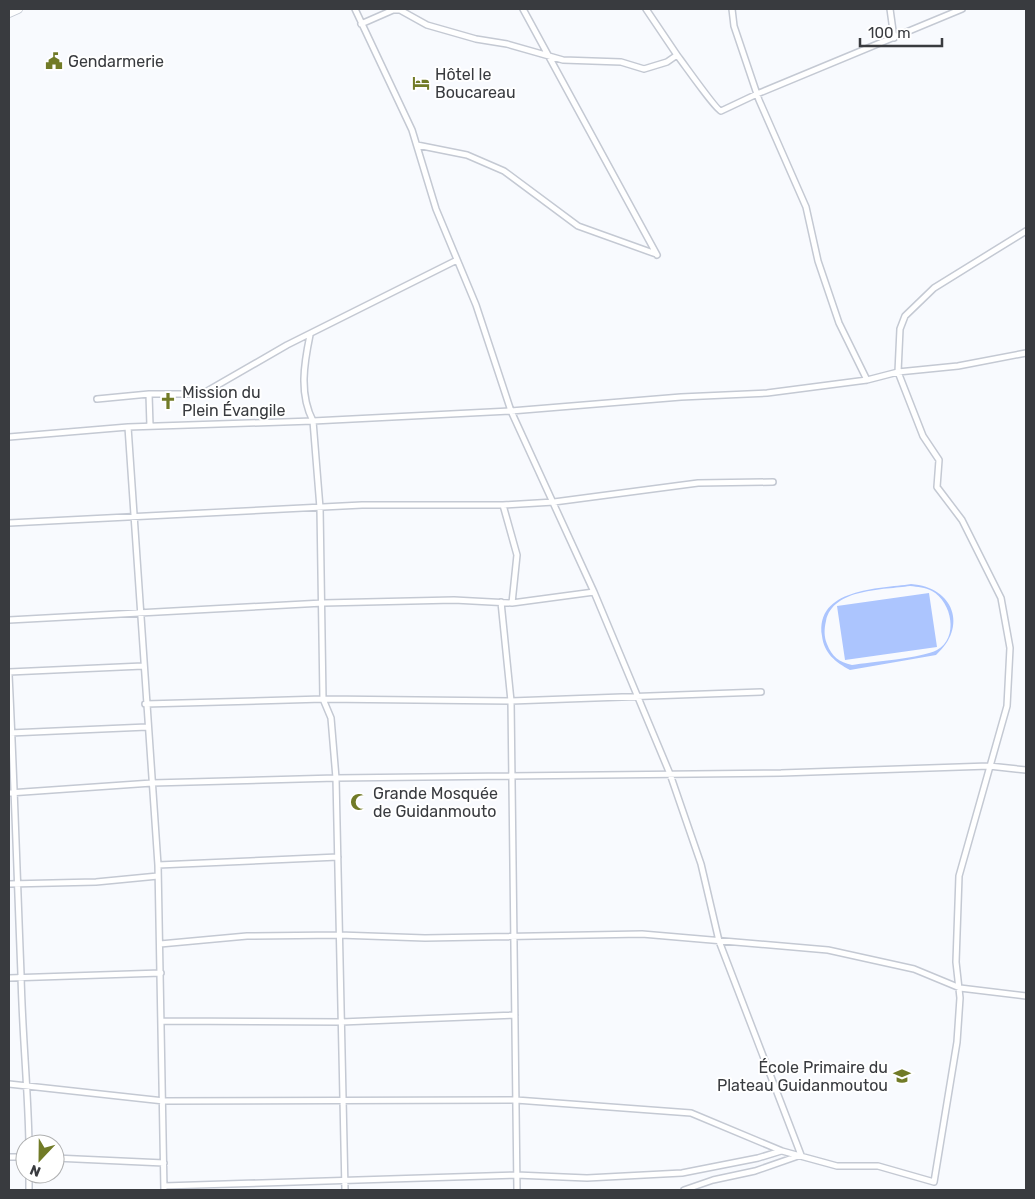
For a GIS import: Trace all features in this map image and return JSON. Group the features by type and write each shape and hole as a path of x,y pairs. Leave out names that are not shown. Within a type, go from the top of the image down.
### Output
{"main road":[{"path":"9,13 18,9"}],"street":[{"path":"355,9 412,130 436,209 476,305 511,411 594,592 670,774 701,864 720,941 801,1155"},
{"path":"417,144 467,155 504,171 578,226 657,254 523,9"},
{"path":"646,9 718,111 730,108 757,94 962,9"},
{"path":"732,9 734,26 757,94 806,207 818,261 839,323 867,380"},
{"path":"890,9 894,38"},
{"path":"361,24 393,10 400,10 427,25 476,39 508,44 550,58 581,62 621,62 644,69 667,62 677,55"},
{"path":"9,1084 164,1101 516,1100 691,1113 782,1151 837,1166 878,1166 934,1182 958,1042 960,988 956,962 959,876 1007,706 1010,648 1001,598 962,520 937,487 939,460 923,436 898,372 900,330 905,316 915,304 942,283 1026,231"},
{"path":"97,399 149,394 202,394 287,345 457,260"},
{"path":"310,335 303,376 306,408 313,421 320,508 323,699 331,718 336,778 345,1190"},
{"path":"9,437 128,427 313,421 511,411 681,397 767,393 867,380 898,372 958,366 1026,353"},
{"path":"149,394 150,426"},
{"path":"128,427 145,704 158,865 164,1101 164,1188 345,1179 516,1175 587,1178 682,1173 758,1158 782,1151"},
{"path":"9,524 320,508 503,505 554,502 698,483 773,482"},
{"path":"503,505 517,555 512,602"},
{"path":"9,620 323,604 454,600 512,602 594,592"},
{"path":"501,602 511,701 517,1190"},
{"path":"28,1134 28,1086 21,978 16,793 10,733 9,673 143,666"},
{"path":"145,704 323,699 511,701 761,692"},
{"path":"10,733 147,726"},
{"path":"9,793 152,783 336,778 670,774 989,766 1026,770"},
{"path":"158,865 338,857"},
{"path":"9,884 19,882 96,882 158,876"},
{"path":"160,944 247,936 339,935 425,938 642,934 828,950 914,969 960,988 1026,996"},
{"path":"9,978 161,973"},
{"path":"162,1021 341,1022 515,1015"},
{"path":"684,1190 713,1180 755,1171 801,1155"},
{"path":"65,1158 164,1163"}],"shaded area":[{"path":"911,584 938,592 952,610 952,633 946,644 936,655 850,670 835,660 825,647 822,636 823,620 828,608 839,600 852,594 867,590","holes":["910,586 932,591 944,603 950,620 950,629 944,644 930,653 852,665 834,656 826,641 825,627 831,610 838,602 849,596 874,590"]},
{"path":"929,593 937,647 845,660 837,606"}],"place":[{"name":"Gendarmerie","path":"54,61"},
{"name":"Hôtel le Boucareau","path":"421,83"},
{"name":"Mission du Plein Évangile","path":"168,401"},
{"name":"Grande Mosquée de Guidanmouto","path":"359,802"},
{"name":"École Primaire du Plateau Guidanmoutou","path":"902,1076"}]}
